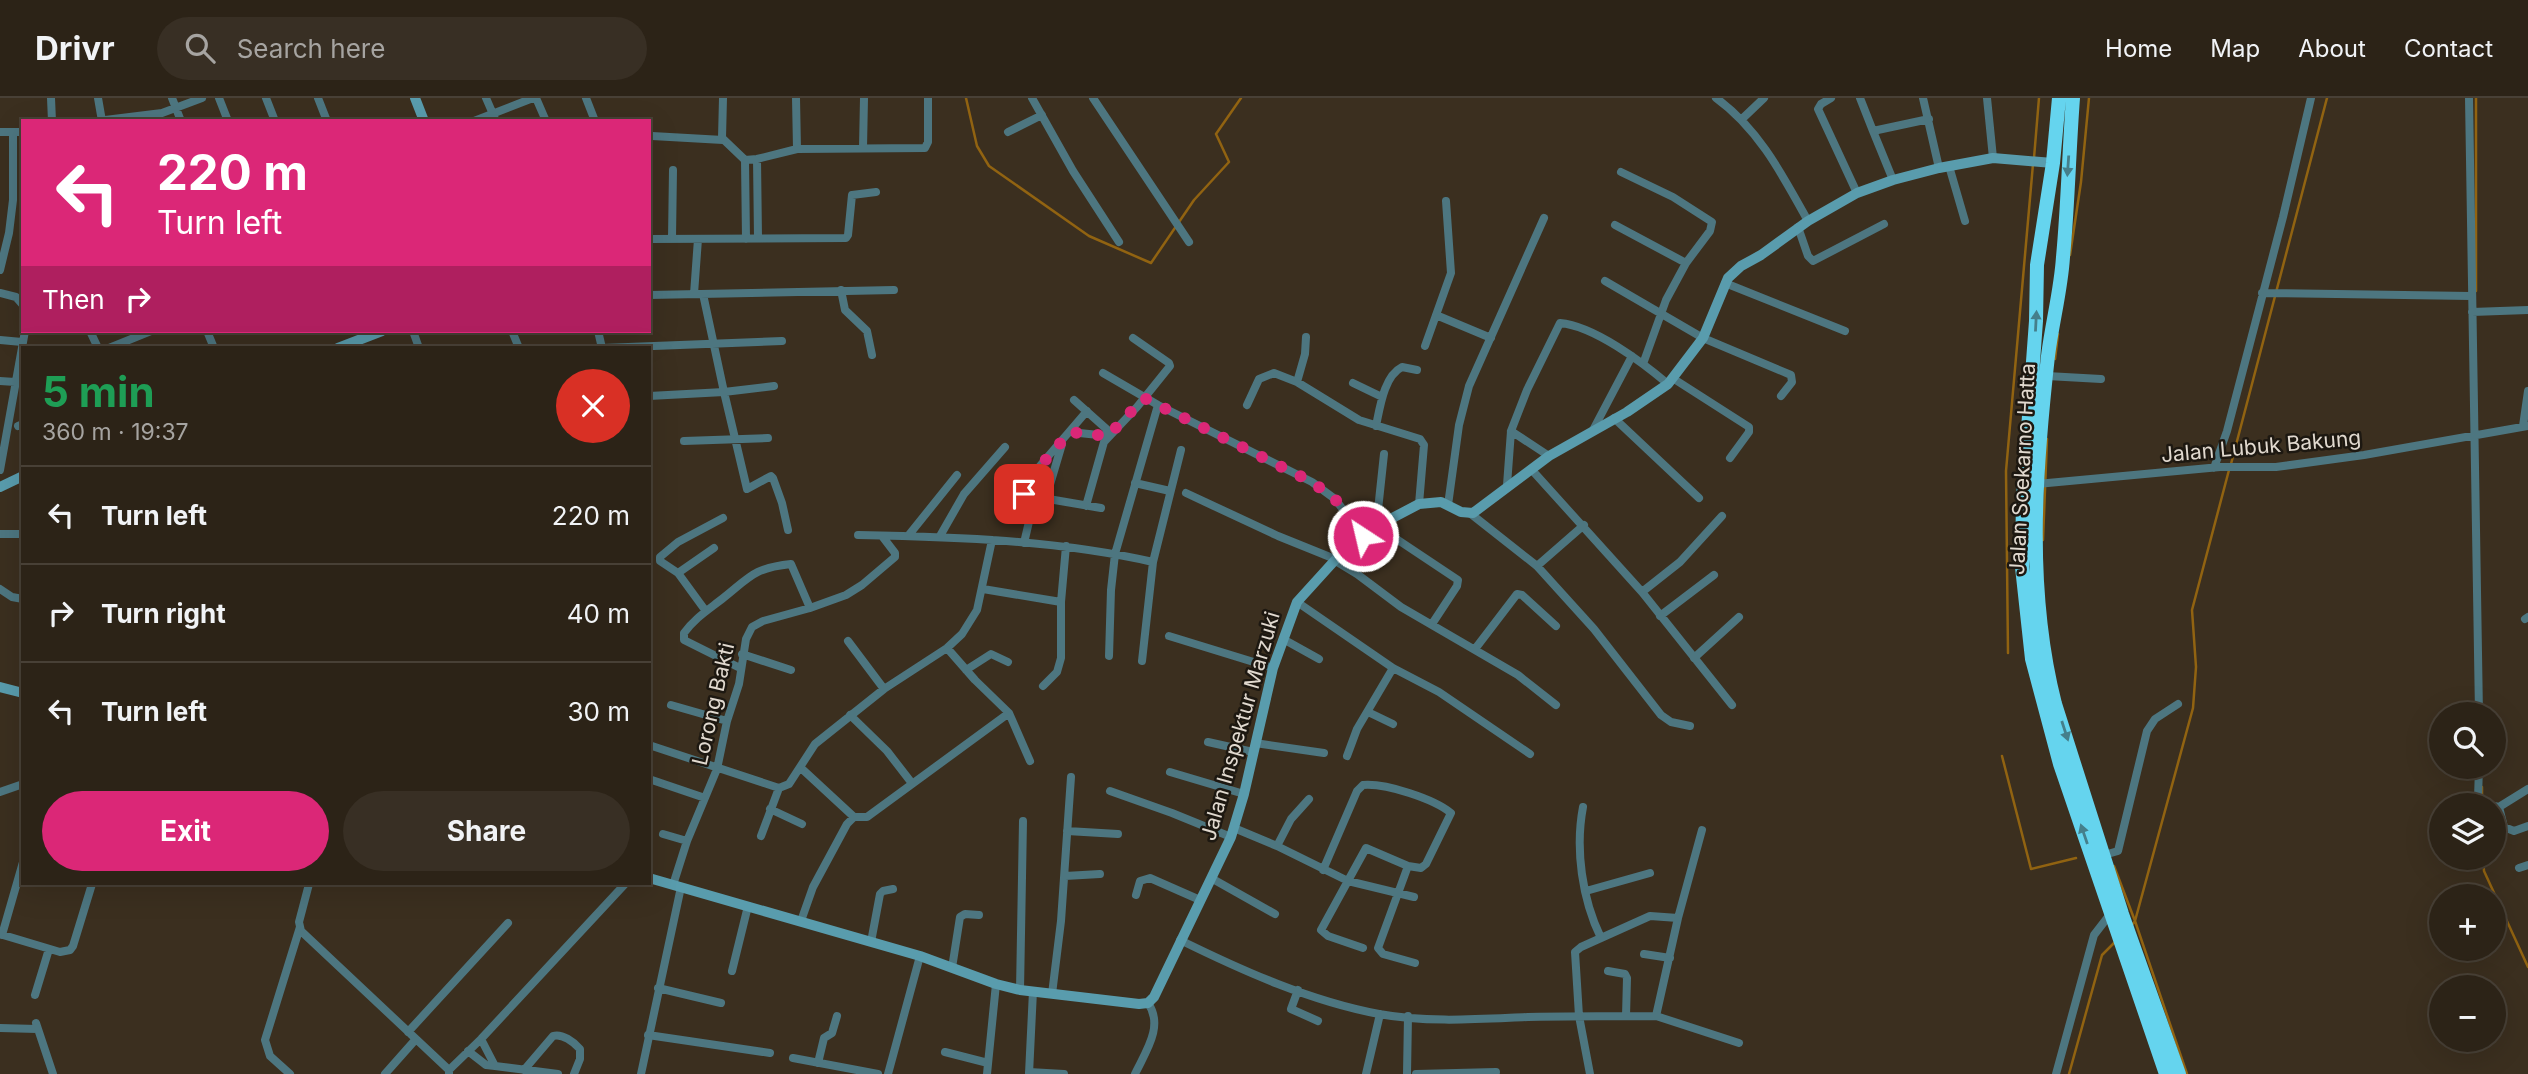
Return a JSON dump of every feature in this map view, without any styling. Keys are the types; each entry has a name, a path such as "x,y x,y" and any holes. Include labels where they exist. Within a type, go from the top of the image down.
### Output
{"highway":[{"name":"Jalan Soekarno Hatta","path":"2059,98 2048,162 2037,265 2036,321 2023,497 2022,567 2034,669 2060,764 2126,939 2171,1069"},
{"name":"Jalan Soekarno Hatta","path":"2073,98 2064,255 2047,376 2043,483 2035,567 2047,673 2108,854 2116,916"}],"street":[{"path":"51,98 52,119"},
{"path":"98,98 101,119"},
{"path":"172,98 180,119"},
{"path":"126,119 152,118 202,98"},
{"path":"219,98 227,119"},
{"path":"266,98 274,119"},
{"path":"318,98 326,119"},
{"path":"415,98 423,119"},
{"path":"486,98 494,117 535,98 545,119"},
{"path":"586,98 594,119"},
{"path":"723,98 723,140"},
{"path":"796,98 797,149"},
{"path":"863,98 863,148"},
{"path":"652,136 723,140 745,160 797,149 925,148 928,142 928,98"},
{"path":"1032,98 1073,171 1119,242"},
{"path":"1093,98 1189,243"},
{"path":"1716,98 1742,119 1775,162 1803,224 1808,257 1813,261 1884,224"},
{"path":"1742,119 1764,98"},
{"path":"1832,98 1818,109 1857,193"},
{"path":"1860,98 1893,180"},
{"path":"1923,98 1944,167 1965,221"},
{"path":"1987,98 1993,158"},
{"path":"2217,468 2264,293 2311,98"},
{"path":"2469,98 2479,702"},
{"path":"1008,132 1042,115"},
{"path":"1873,131 1929,119"},
{"path":"0,132 21,132"},
{"path":"0,270 9,233 15,179 12,132"},
{"path":"1690,726 1671,722 1661,715 1594,629 1537,566 1471,514 1549,456 1654,396 1671,381 1703,338 1725,283 1741,266 1762,256 1803,224 1857,193 1893,180 1944,167 1993,158 2048,162"},
{"path":"757,159 758,238"},
{"path":"745,160 746,239"},
{"path":"672,239 673,170"},
{"path":"1621,172 1673,197 1711,220 1710,231 1686,263 1660,313 1643,363"},
{"path":"745,192 757,192"},
{"path":"651,239 846,238 852,195 876,192"},
{"path":"1425,346 1451,267 1446,201"},
{"path":"1448,505 1464,402 1544,218"},
{"path":"1615,225 1686,263"},
{"path":"0,238 9,233"},
{"path":"694,294 698,239"},
{"path":"1605,281 1703,338 1791,374 1791,382 1781,396"},
{"path":"1725,283 1845,331"},
{"path":"841,290 845,310 867,331 872,355"},
{"path":"651,295 894,290"},
{"path":"0,293 16,297 21,303"},
{"path":"2264,293 2471,296"},
{"path":"703,294 747,489 771,476 782,503 788,530"},
{"path":"2473,312 2528,310"},
{"path":"1436,315 1491,338"},
{"path":"1507,485 1511,431 1527,390 1560,323 1584,331 1632,356 1749,427 1749,432 1730,458"},
{"path":"22,346 24,333"},
{"path":"114,346 145,333"},
{"path":"346,346 378,333"},
{"path":"1297,382 1305,354 1306,337"},
{"path":"1086,506 1104,442 1170,365 1133,338"},
{"path":"0,340 22,341"},
{"path":"651,346 782,341"},
{"path":"1593,430 1632,356"},
{"path":"0,470 20,380 21,360"},
{"path":"1376,426 1382,397 1397,369 1402,367 1417,370"},
{"path":"1102,373 1144,398 1312,482 1335,499 1363,536"},
{"path":"1247,405 1257,382 1262,376 1273,373 1297,382 1346,413 1423,442 1419,504"},
{"path":"2047,376 2101,379"},
{"path":"0,381 20,380"},
{"path":"1353,383 1382,397"},
{"path":"651,396 724,393 774,386"},
{"path":"2525,426 2528,391"},
{"path":"1074,400 1109,434"},
{"path":"1109,656 1115,554 1158,405"},
{"path":"1087,411 1022,487 1024,494 1101,508"},
{"path":"1614,418 1699,498"},
{"name":"Jalan Lubuk Bakung","path":"2043,483 2245,468 2364,455 2525,426"},
{"path":"1511,431 1549,456"},
{"path":"1070,432 1109,434"},
{"path":"684,441 768,438"},
{"path":"1046,498 1063,440"},
{"path":"940,536 964,494 1005,447"},
{"path":"1142,661 1153,562 1181,450"},
{"path":"1384,454 1378,510 1381,524 1458,580 1457,586 1432,624"},
{"path":"1531,469 1642,592 1732,705"},
{"path":"908,536 957,475"},
{"path":"0,488 21,477"},
{"path":"1135,483 1170,491"},
{"path":"1186,493 1334,560 1401,607 1518,675 1556,705"},
{"path":"1024,543 1035,496"},
{"name":"Jalan Inspektur Marzuki","path":"1148,1003 1154,997 1233,833 1273,668 1297,602 1334,560 1363,536 1419,504 1436,502 1471,514"},
{"path":"1642,592 1679,562 1722,516"},
{"path":"705,610 678,573 660,561 662,554 678,542 723,518"},
{"path":"1537,566 1584,526"},
{"path":"0,534 21,534"},
{"path":"858,536 940,536 1066,546 1153,562"},
{"name":"Lorong Bakti","path":"641,1074 687,841 717,768 727,721 739,684 746,639 752,627 763,621 846,595 862,585 892,561 895,553 883,536"},
{"path":"651,747 779,788 789,785 801,768 808,751 884,689 947,648 962,634 977,610 992,540"},
{"path":"1043,686 1057,671 1060,658 1066,546"},
{"path":"678,573 714,548"},
{"path":"740,668 684,639 684,633 705,610 750,574 770,566 791,564 810,608"},
{"path":"1660,616 1714,575"},
{"path":"0,589 12,597 21,599"},
{"path":"983,589 1061,602"},
{"path":"1475,649 1517,594 1522,595 1556,626"},
{"path":"1297,602 1393,668 1439,692 1530,754"},
{"path":"1694,658 1739,617"},
{"path":"1169,636 1273,668"},
{"path":"1283,639 1319,659"},
{"path":"848,641 884,689"},
{"path":"947,648 1009,713 1030,761"},
{"path":"742,654 791,670"},
{"path":"966,670 991,654 1008,662"},
{"path":"1347,756 1357,729 1393,668"},
{"path":"0,687 21,692"},
{"path":"671,705 727,721"},
{"path":"2108,854 2118,851 2147,731 2162,713 2178,705"},
{"path":"1368,712 1393,723"},
{"path":"801,768 854,817 867,817 911,782 1009,713"},
{"path":"850,715 887,751 911,782"},
{"path":"1209,742 1324,753"},
{"path":"1170,772 1244,794"},
{"path":"1052,993 1065,876 1071,777"},
{"path":"651,780 705,798"},
{"path":"1323,870 1357,790 1363,785 1377,784 1393,788 1451,813 1426,864 1420,868 1408,866 1366,848 1321,930 1328,936 1363,948"},
{"path":"0,792 21,785"},
{"path":"761,836 779,788"},
{"path":"2506,801 2528,789"},
{"path":"1110,791 1277,846 1348,881 1414,897"},
{"path":"1277,846 1290,819 1309,799"},
{"path":"1583,807 1579,828 1579,854 1592,921 1601,938"},
{"path":"770,809 802,824"},
{"path":"801,921 825,861 854,817"},
{"path":"1020,990 1023,821"},
{"path":"2506,828 2514,831 2528,827"},
{"path":"1656,1016 1678,918 1702,830"},
{"path":"1067,831 1118,834"},
{"path":"663,834 687,841"},
{"path":"1408,866 1378,948 1383,954 1415,963"},
{"path":"21,869 1,934 49,949 65,952 73,946 92,885"},
{"path":"1586,891 1650,873"},
{"path":"1065,876 1100,874"},
{"path":"1136,895 1140,881 1150,878 1200,900"},
{"path":"1211,878 1275,914"},
{"path":"651,879 920,956 996,985 1020,990 1148,1003 1155,1013 1156,1024 1135,1074"},
{"path":"290,1074 270,1056 265,1040 300,927 309,885"},
{"path":"300,927 304,934 449,1072 624,885"},
{"path":"871,942 880,894 893,889"},
{"path":"732,971 748,906"},
{"path":"952,968 960,916 979,915"},
{"path":"1590,1074 1579,1016 1574,954 1577,949 1650,916 1678,918"},
{"path":"2056,1074 2094,934 2116,916"},
{"path":"408,1032 508,923"},
{"path":"1180,940 1245,971 1380,1014 1465,1019 1656,1016 1739,1043"},
{"path":"35,995 49,949"},
{"path":"1644,954 1670,958"},
{"path":"888,1074 920,956"},
{"path":"1608,971 1625,974 1627,978 1626,1016"},
{"path":"987,1074 996,985"},
{"path":"658,988 721,1003"},
{"path":"1298,990 1292,1009 1318,1021"},
{"path":"1033,991 1029,1073 1064,1074"},
{"path":"1366,1074 1380,1014"},
{"path":"818,1063 824,1038 832,1033 836,1016"},
{"path":"1407,1074 1408,1016"},
{"path":"0,1028 36,1026 52,1074"},
{"path":"524,1070 552,1035 557,1034 580,1049 580,1059 574,1074"},
{"path":"649,1035 770,1053"},
{"path":"385,1074 416,1039"},
{"path":"481,1039 495,1066"},
{"path":"468,1051 486,1065 558,1074"},
{"path":"945,1052 988,1063"},
{"path":"793,1058 878,1074"},
{"path":"1416,1074 1496,1072"}],"waterway":[{"path":"966,98 977,146 989,166 1089,236 1151,263 1194,200 1229,162 1216,134 1241,98"},
{"path":"2034,158 2039,98"},
{"path":"2070,255 2081,182 2089,98"},
{"path":"2231,464 2327,98"},
{"path":"2476,98 2476,291"},
{"path":"2008,653 2006,471 2033,164"},
{"path":"2055,359 2058,334"},
{"path":"2043,540 2047,439"},
{"path":"2132,925 2193,708 2196,667 2192,610 2229,470"},
{"path":"2002,756 2031,869 2076,858"},
{"path":"2482,787 2482,793"},
{"path":"2114,866 2187,1074"},
{"path":"2484,870 2528,967"},
{"path":"2069,1074 2102,955 2115,942"}],"route":[{"path":"1024,494 1022,487 1070,432 1108,436 1144,398 1312,482 1335,499 1363,536"}]}
